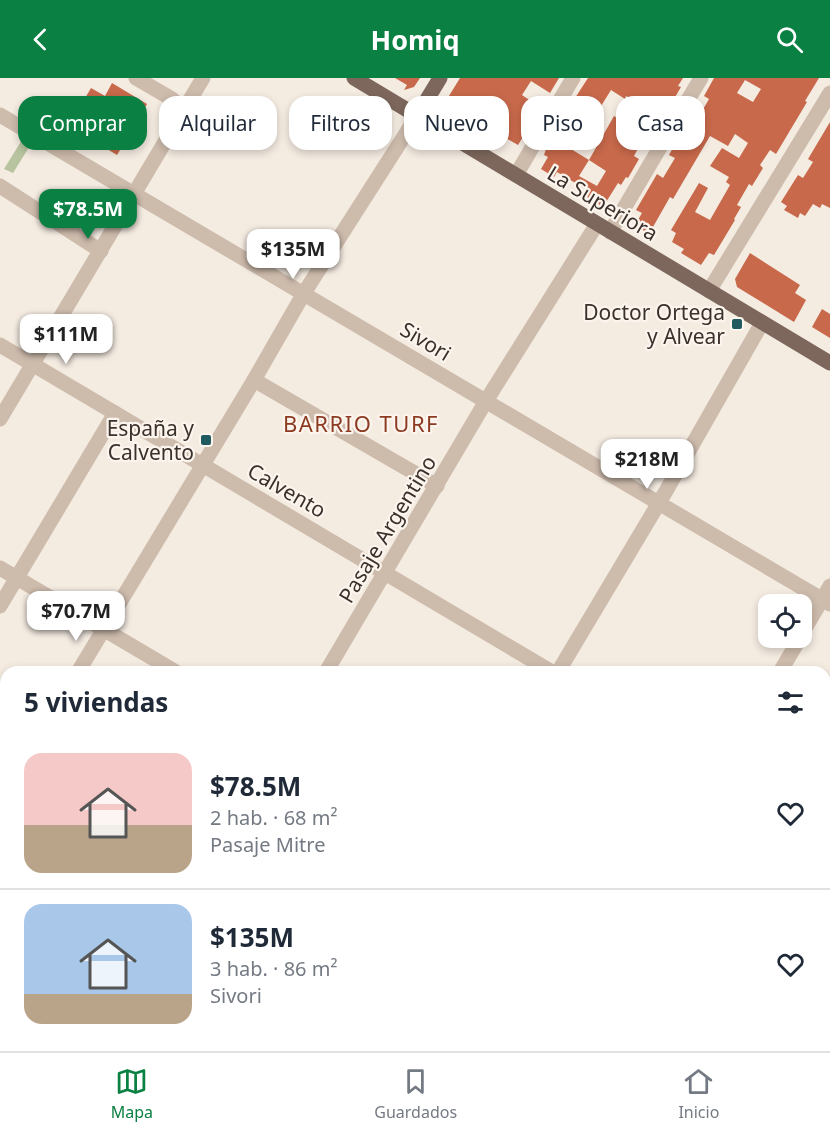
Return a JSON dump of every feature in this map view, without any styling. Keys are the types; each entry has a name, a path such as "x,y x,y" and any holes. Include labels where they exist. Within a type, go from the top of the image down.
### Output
{"main road":[{"name":"La Superiora","path":"354,78 404,108"},
{"path":"429,96 440,78"},
{"name":"La Superiora","path":"474,150 830,363"}],"street":[{"path":"136,78 167,96"},
{"path":"193,96 203,78"},
{"path":"516,175 573,78"},
{"name":"Pasaje Argentino","path":"330,666 486,401 701,78"},
{"path":"709,291 825,111 830,93"},
{"name":"Sivori","path":"0,115 826,602"},
{"path":"81,666 304,293 404,136"},
{"path":"0,419 161,150"},
{"path":"2,183 101,251"},
{"path":"562,666 659,503 762,323"},
{"name":"Calvento","path":"0,345 542,666"},
{"path":"254,380 437,486"},
{"path":"0,606 115,413"},
{"path":"0,568 166,666"},
{"path":"812,620 826,602 830,586"},
{"path":"783,666 793,648"}],"green space":[{"path":"18,146 18,150 27,150 13,173 4,169"}],"building":[{"path":"395,78 420,78 414,87 404,90 407,85"},
{"path":"460,78 559,78 550,93 531,81 523,96 521,96 521,140 518,145 509,140 509,96 449,96"},
{"path":"588,78 683,78 678,86 681,87 676,96 620,96 611,90 604,101 604,96 576,96"},
{"path":"714,78 819,78 776,154 770,150 760,165 763,168 752,186 749,184 737,205 741,207 714,255 709,253 701,265 681,253 684,249 672,242 676,233 671,230 699,183 708,188 695,212 710,220 730,185 726,182 729,177 710,166 722,148 739,158 748,143 735,134 728,146 710,136 705,145 705,106 709,99 704,96","holes":["745,80 761,89 753,102 737,93"]},
{"path":"112,83 134,96 105,96"},
{"path":"91,88 105,96 86,96"},
{"path":"614,116 616,117 616,150 637,150 634,156 639,159 628,178 626,177 621,185 618,183 603,207 584,195 587,190 557,172 554,177 541,169 548,157 544,155 546,150 573,150 589,160 595,150 604,150 604,134","holes":["589,160 606,171 597,186 579,176"]},
{"path":"830,122 830,208 822,204 820,208 813,204 805,216 800,213 798,218 784,210 787,206 781,202 798,175 803,178 813,162 808,159"},
{"path":"109,150 120,150 117,155"},
{"path":"672,150 702,150 673,199 670,197 649,234 635,225 642,213 636,210 657,174 663,178 675,158 669,155"},
{"path":"750,253 800,285 795,293 806,300 794,322 737,287 735,279"},
{"path":"822,309 830,314 830,338 812,327"}],"place":[{"name":"Doctor Ortega y Alvear","path":"737,324"},
{"name":"España y Calvento","path":"206,440"}],"district":[{"name":"BARRIO TURF","path":"361,423"}]}
